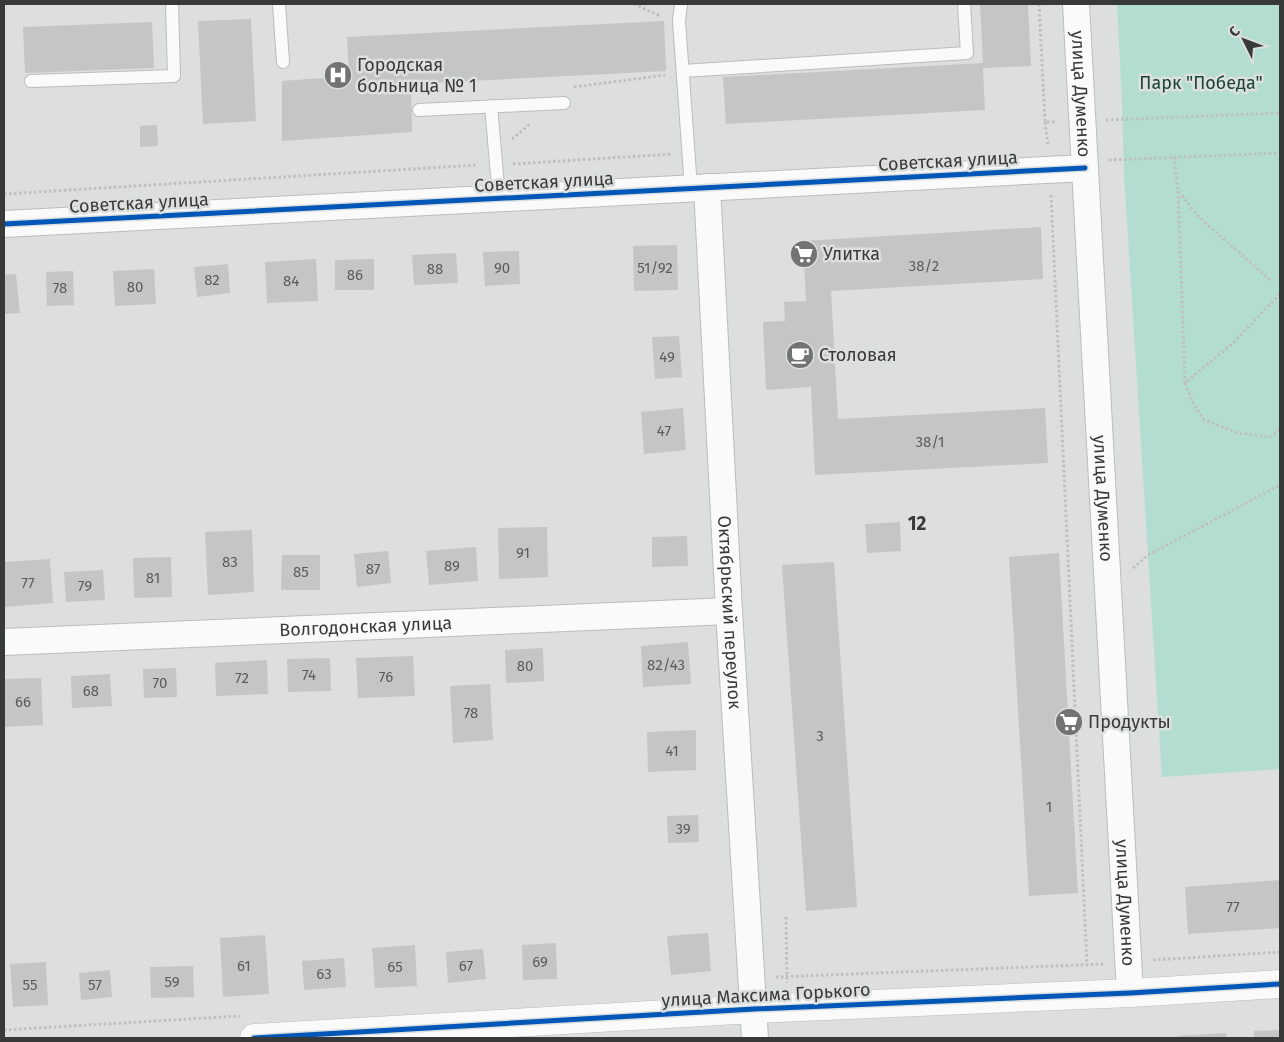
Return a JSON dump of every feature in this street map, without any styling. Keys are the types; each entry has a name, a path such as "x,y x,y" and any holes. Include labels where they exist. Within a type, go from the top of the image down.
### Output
{"street":[{"name":"улица Думенко","path":"1076,4 1082,121 1095,164 1130,993"},
{"name":"Советская улица","path":"4,224 1050,170 1095,164"},
{"name":"Октябрьский переулок","path":"699,188 729,611 755,1038"},
{"name":"Волгодонская улица","path":"4,642 729,611"},
{"name":"улица Максима Горького","path":"254,1038 789,1007 1130,993 1280,984"}],"lane":[{"path":"31,81 174,76 172,4"},
{"path":"279,4 283,62"},
{"path":"681,4 679,21 689,153 699,188"},
{"path":"683,71 967,53 964,4"},
{"path":"419,110 558,103"},
{"path":"491,106 500,164 498,198"}],"path":[{"path":"634,4 666,18"},
{"path":"1039,4 1045,122 1050,170 1087,965"},
{"path":"500,164 504,146 558,103 570,87 669,74"},
{"path":"1045,122 1280,113"},
{"path":"4,194 689,153"},
{"path":"1095,164 1174,157 1280,153"},
{"path":"1174,157 1178,191 1185,383 1192,401 1204,420 1238,433 1270,437 1280,430"},
{"path":"1178,191 1198,216 1271,281"},
{"path":"1185,383 1232,344 1280,294"},
{"path":"1130,570 1148,555 1280,485"},
{"path":"786,917 789,1007"}],"green space":[{"name":"Парк \"Победа\"","path":"1117,4 1280,4 1280,769 1162,777 1124,175"}],"building":[{"path":"980,4 1028,4 1031,66 983,68 985,110 726,124 723,77 983,63"},
{"path":"251,19 256,121 203,124 198,21"},
{"path":"664,21 666,71 411,84 412,132 282,141 282,81 349,76 347,37"},
{"path":"152,22 154,68 25,73 23,27"},
{"path":"157,125 158,146 140,147 140,126"},
{"path":"1041,227 1043,279 831,291 838,419 1045,408 1048,463 815,475 811,387 766,390 763,322 785,321 784,302 806,301 803,241"},
{"path":"677,245 678,290 634,291 633,246"},
{"path":"519,251 520,284 485,286 483,252"},
{"path":"456,253 458,283 414,285 412,255"},
{"path":"316,259 318,301 267,303 265,262"},
{"path":"374,259 374,290 335,290 335,260"},
{"path":"228,264 230,293 197,297 194,267"},
{"path":"154,269 156,304 115,306 113,271"},
{"path":"73,271 74,305 47,306 46,272"},
{"path":"16,274 20,313 4,314 4,275"},
{"path":"679,336 682,377 655,379 652,337"},
{"path":"683,408 686,450 644,454 641,412"},
{"path":"900,522 901,551 867,553 865,524"},
{"path":"547,527 548,577 499,579 498,528"},
{"path":"252,530 254,592 208,595 205,532"},
{"path":"687,536 688,566 652,567 652,537"},
{"path":"476,547 478,581 429,585 426,551"},
{"path":"388,551 391,583 357,587 354,554"},
{"path":"1059,553 1078,893 1029,896 1009,557"},
{"path":"282,555 320,555 320,590 281,590"},
{"path":"171,557 172,597 134,598 133,558"},
{"path":"50,559 53,603 4,607 4,562"},
{"path":"834,562 857,907 806,911 782,565"},
{"path":"103,570 105,600 66,602 64,572"},
{"path":"688,642 691,684 643,687 641,646"},
{"path":"543,648 544,681 506,683 505,650"},
{"path":"413,656 415,696 358,698 356,658"},
{"path":"330,658 331,691 288,692 287,659"},
{"path":"267,660 268,694 216,696 215,663"},
{"path":"176,668 177,697 144,698 143,669"},
{"path":"110,674 112,706 72,708 71,676"},
{"path":"41,678 43,725 4,727 4,679"},
{"path":"490,684 493,740 453,743 450,686"},
{"path":"696,730 696,770 648,772 647,732"},
{"path":"698,815 699,842 668,843 667,816"},
{"path":"1280,880 1280,928 1188,934 1185,887"},
{"path":"708,933 711,971 671,975 667,936"},
{"path":"265,935 269,994 223,997 220,938"},
{"path":"556,943 557,979 523,980 522,945"},
{"path":"415,945 417,986 375,988 372,948"},
{"path":"483,949 486,979 448,983 446,952"},
{"path":"344,958 346,987 304,990 302,961"},
{"path":"46,962 48,1005 13,1007 10,964"},
{"path":"193,966 194,997 151,998 150,967"},
{"path":"110,970 112,997 81,1000 79,973"},
{"path":"1280,1030 1280,1038 1254,1038 1254,1031"},
{"path":"1226,1033 1227,1038 1177,1038 1177,1036"}],"cycle path":[{"path":"4,224 1085,168"},
{"path":"254,1038 754,1009 1130,993 1280,984"}],"place":[{"name":"Городская больница № 1","path":"338,75"},
{"name":"Улитка","path":"804,254"},
{"name":"Столовая","path":"800,355"},
{"name":"Продукты","path":"1069,722"}],"district":[{"name":"12","path":"917,523"}]}
